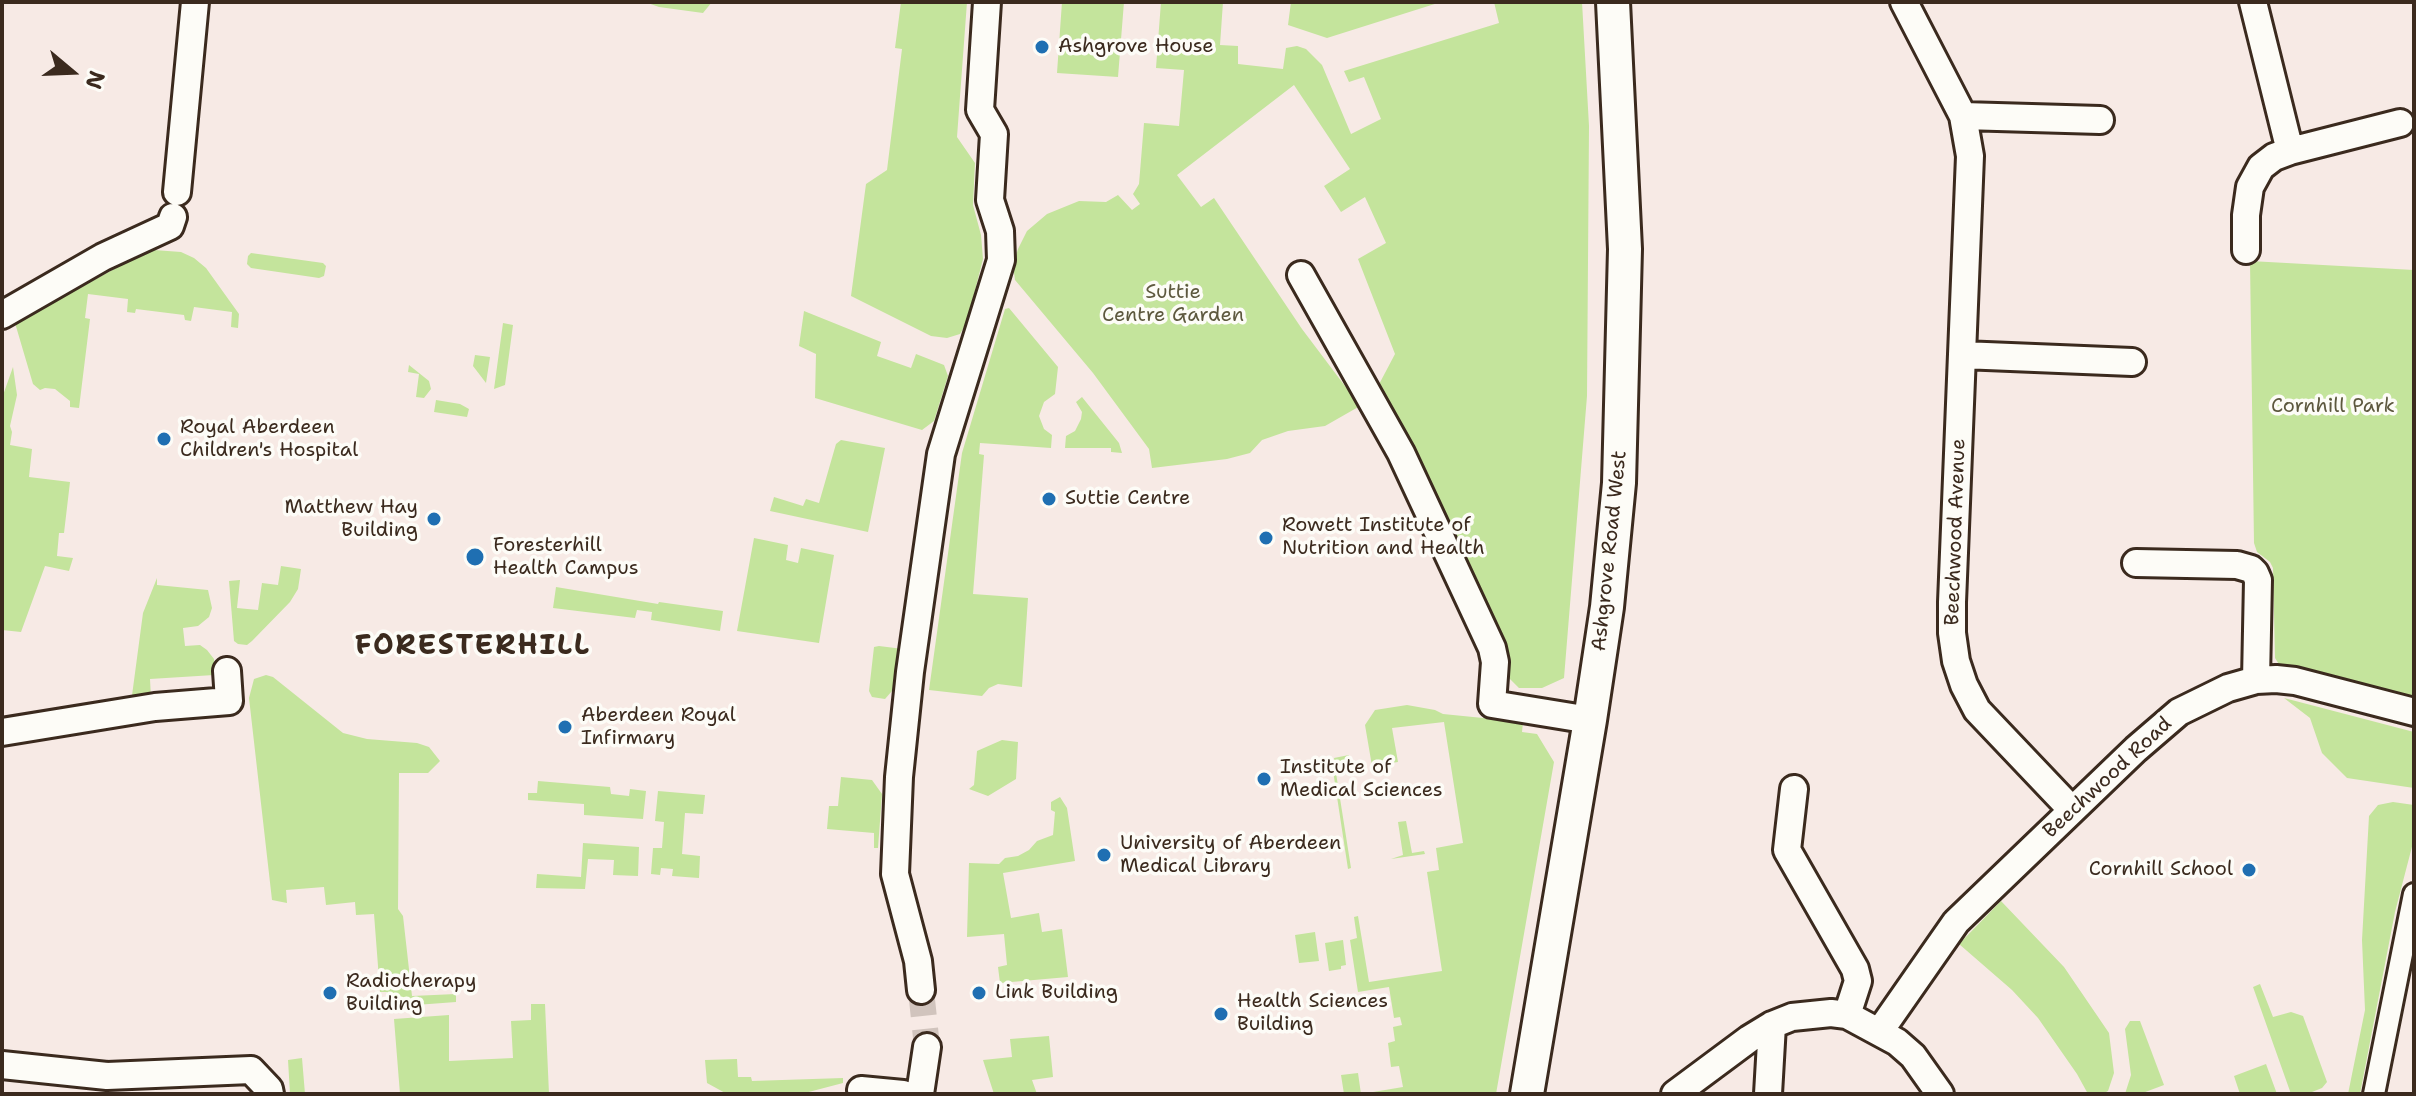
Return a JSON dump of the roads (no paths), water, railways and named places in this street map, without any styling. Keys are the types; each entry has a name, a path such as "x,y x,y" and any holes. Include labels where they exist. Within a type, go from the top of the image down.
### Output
{"street":[{"path":"2,315 103,257 170,226 175,205 195,2"},
{"path":"921,990 918,961 895,874 899,777 910,672 941,454 1001,260 1000,231 990,200 994,134 980,110 987,2"},
{"name":"Ashgrove Road West","path":"1527,1094 1590,720 1615,529 1624,386 1624,219 1613,2"},
{"name":"Beechwood Avenue","path":"1904,2 1963,116 1970,156 1952,602 1956,661 1977,710 2072,810"},
{"path":"2253,2 2290,151"},
{"path":"1963,116 2100,120"},
{"path":"2246,250 2250,187 2261,167 2274,157 2290,151 2400,123"},
{"path":"1301,275 1401,453 1492,648 1495,662 1492,704 1590,720"},
{"path":"1962,355 2132,362"},
{"path":"2136,563 2237,565 2255,573 2258,580 2256,680"},
{"path":"2,732 155,707 229,701 227,671"},
{"name":"Beechwood Road","path":"1880,1031 1956,922 2179,712 2201,699 2256,680 2295,681 2414,712"},
{"path":"1794,789 1787,850 1855,969 1858,981 1847,1015"},
{"path":"2374,1094 2414,894"},
{"path":"1675,1094 1772,1025 1804,1015 1831,1013 1847,1015 1880,1031 1913,1056 1940,1094"},
{"path":"1768,1094 1772,1025"},
{"path":"920,1094 927,1047"},
{"path":"2,1065 107,1076 251,1070 270,1094"},
{"path":"857,1093 895,1091 903,1094"}],"tunnel":[{"path":"921,990 927,1047"}],"place":[{"name":"Ashgrove House","path":"1042,47"},
{"name":"Royal Aberdeen Children's Hospital","path":"164,439"},
{"name":"Suttie Centre","path":"1049,499"},
{"name":"Matthew Hay Building","path":"434,519"},
{"name":"Rowett Institute of Nutrition and Health","path":"1266,538"},
{"name":"Foresterhill Health Campus","path":"475,557"},
{"name":"Aberdeen Royal Infirmary","path":"565,727"},
{"name":"Institute of Medical Sciences","path":"1264,779"},
{"name":"University of Aberdeen Medical Library","path":"1104,855"},
{"name":"Cornhill School","path":"2249,870"},
{"name":"Radiotherapy Building","path":"330,993"},
{"name":"Link Building","path":"979,993"},
{"name":"Health Sciences Building","path":"1221,1014"}],"district":[{"name":"FORESTERHILL","path":"473,647"}],"park label":[{"name":"Suttie Centre Garden","path":"1173,304"},
{"name":"Cornhill Park","path":"2333,407"}]}
